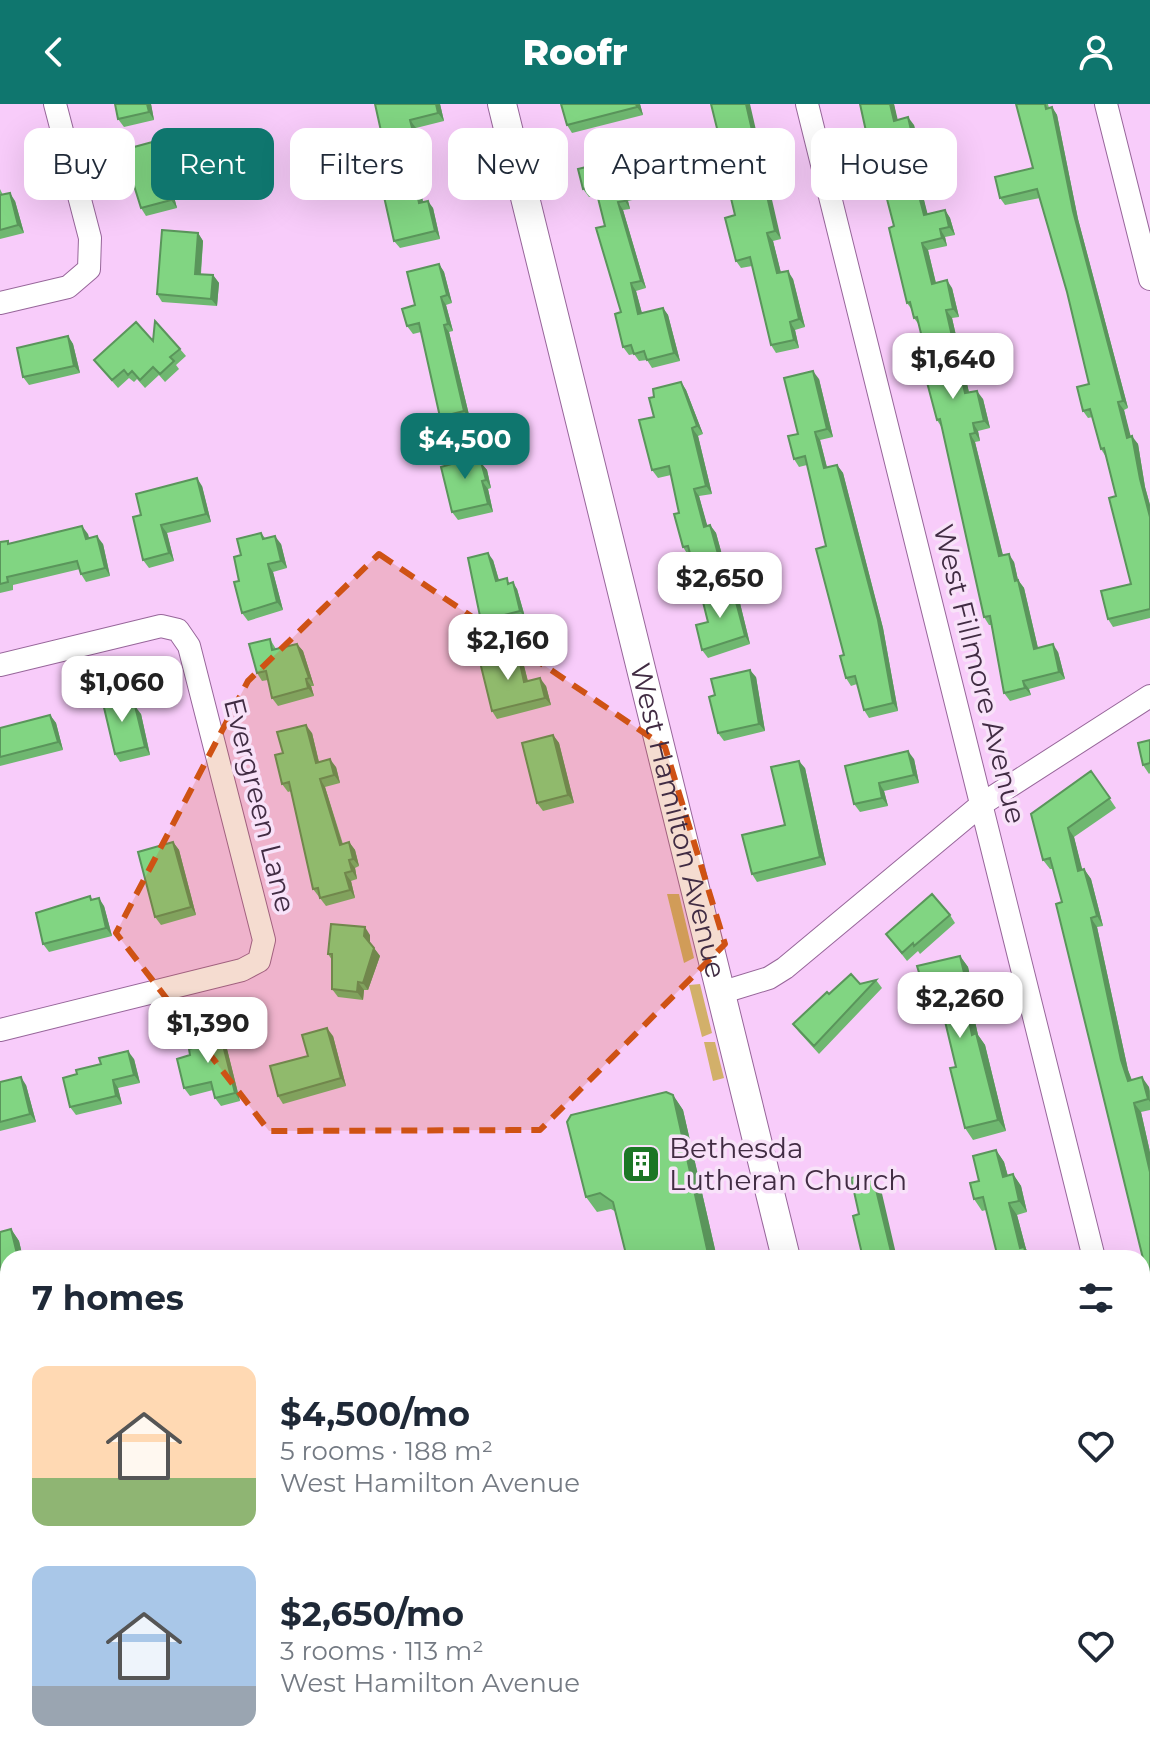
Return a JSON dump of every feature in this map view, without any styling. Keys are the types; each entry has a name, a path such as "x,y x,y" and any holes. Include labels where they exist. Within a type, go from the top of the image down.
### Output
{"street":[{"path":"0,303 68,287 89,269 90,238 55,104"},
{"name":"West Hamilton Avenue","path":"502,104 784,1250"},
{"name":"West Fillmore Avenue","path":"807,104 1092,1250"},
{"path":"1106,104 1150,279"},
{"name":"Evergreen Lane","path":"0,665 161,626 178,630 189,646 264,940 259,961 242,970 0,1030"},
{"path":"720,993 769,978 785,968 982,804 1150,696"}],"highlighted area":[{"path":"379,554 665,747 725,944 540,1130 269,1131 116,933 248,681"}],"shaded area":[{"path":"667,894 679,894 694,958 684,963"},
{"path":"700,984 712,1033 702,1037 689,985"},
{"path":"704,1042 715,1042 724,1078 713,1081"}],"building":[{"path":"115,104 147,104 149,112 118,119"},
{"path":"375,104 436,104 438,113 410,120 412,128 380,128"},
{"path":"561,104 636,104 637,107 567,125"},
{"path":"711,104 746,104 751,128 717,128"},
{"path":"860,104 890,104 894,121 908,117 911,128 865,128"},
{"path":"1016,104 1045,104 1046,109 1052,107 1073,211 1123,401 1118,402 1127,438 1132,436 1150,517 1150,609 1108,619 1101,591 1131,584 1109,498 1116,496 1104,448 1101,449 1090,409 1083,411 1077,387 1089,384 1067,292 1037,189 1000,198 995,177 1033,168"},
{"path":"151,142 151,200 171,200 141,208 135,189 135,147"},
{"path":"584,168 584,189 583,189 578,169"},
{"path":"10,193 18,225 0,230 0,195"},
{"path":"385,200 428,201 435,231 394,241"},
{"path":"598,200 625,200 618,202 641,281 631,283 638,314 663,308 674,353 647,360 644,351 634,354 631,345 623,347 615,314 621,312 596,228 605,226"},
{"path":"731,200 768,200 775,231 767,233 777,273 788,271 799,319 790,322 794,340 771,345 750,257 736,261 725,218 735,215"},
{"path":"887,200 920,200 924,215 945,210 949,227 940,229 942,238 922,243 932,284 947,280 953,309 946,310 965,393 977,391 984,421 973,423 975,433 970,434 999,556 1009,554 1034,649 1053,644 1059,672 1023,681 1025,688 1004,693 990,616 984,617 940,419 937,420 920,356 926,354 917,317 914,318 910,302 907,303 889,228 894,226"},
{"path":"162,230 198,233 195,274 213,275 211,299 157,294"},
{"path":"439,264 447,295 441,297 448,324 444,325 464,411 440,417 419,323 407,326 402,309 415,305 407,272"},
{"path":"155,321 180,349 170,357 174,361 160,374 153,367 140,380 132,371 128,375 124,370 112,380 94,360 136,322 153,341"},
{"path":"68,336 74,366 23,377 17,348"},
{"path":"813,371 827,429 815,432 824,468 837,465 878,620 893,703 864,710 855,676 846,678 840,656 844,655 816,549 826,546 805,456 794,459 788,436 798,434 784,378"},
{"path":"681,382 697,426 692,428 706,486 694,489 704,527 710,525 718,554 692,561 688,546 683,547 674,514 679,513 669,466 652,470 639,420 654,417 649,398 654,397 653,389"},
{"path":"474,447 486,480 482,481 488,504 452,512 441,467 455,463 453,453"},
{"path":"197,478 206,514 161,525 169,553 143,560 133,517 141,515 136,494"},
{"path":"82,526 86,539 97,536 105,568 81,574 77,561 7,577 8,582 0,584 0,542 8,541 8,544"},
{"path":"261,533 263,539 275,536 281,561 268,564 277,602 242,613 234,582 239,581 234,557 241,555 237,539"},
{"path":"488,553 496,581 507,578 508,584 513,582 520,611 481,621 468,558"},
{"path":"732,587 745,636 702,650 696,625 708,622 703,602 707,601 706,594"},
{"path":"270,639 272,650 297,644 309,678 306,679 308,688 272,698 266,671 257,673 249,644"},
{"path":"494,650 496,659 518,654 524,682 540,678 545,698 492,711 478,654"},
{"path":"750,670 759,724 718,733 709,697 715,695 711,679"},
{"path":"122,691 126,708 135,706 145,747 115,754 101,695"},
{"path":"50,715 58,742 0,757 0,728"},
{"path":"306,725 316,763 330,759 334,775 320,779 340,845 349,842 353,859 349,860 352,871 345,873 350,890 320,898 318,888 313,889 289,782 282,784 275,755 283,753 277,732"},
{"path":"553,735 568,795 537,803 522,743"},
{"path":"1150,740 1150,763 1143,765 1138,743"},
{"path":"908,751 914,775 879,783 882,798 854,804 845,766"},
{"path":"799,761 820,857 752,874 742,835 785,825 771,767"},
{"path":"1091,771 1110,798 1068,828 1078,871 1084,869 1097,916 1091,918 1121,1060 1128,1081 1142,1077 1148,1099 1134,1103 1150,1172 1150,1250 1141,1250 1056,904 1062,902 1050,858 1043,860 1031,814"},
{"path":"173,842 191,907 155,917 138,852"},
{"path":"932,894 950,915 902,953 886,934"},
{"path":"90,896 91,900 99,898 106,928 43,944 36,913"},
{"path":"331,924 365,927 364,936 374,948 363,983 358,982 357,992 332,989 332,954 328,954"},
{"path":"960,956 966,981 961,983 972,1035 976,1033 998,1120 965,1128 950,1068 956,1067 943,1013 939,1014 937,1003 929,1005 917,966"},
{"path":"851,974 860,984 876,980 814,1046 793,1024"},
{"path":"327,1028 341,1078 278,1096 270,1066 308,1056 302,1035"},
{"path":"219,1029 235,1093 215,1098 211,1082 184,1088 177,1059 190,1055 189,1049 200,1046 197,1034"},
{"path":"128,1051 134,1075 113,1080 116,1096 70,1107 63,1078 77,1074 76,1070 101,1064 99,1058"},
{"path":"21,1077 30,1114 0,1122 0,1082"},
{"name":"Bethesda Lutheran Church","path":"666,1092 673,1095 707,1250 625,1250 613,1202 600,1193 586,1197 567,1122 571,1115"},
{"path":"996,1150 1003,1177 1013,1174 1019,1201 1009,1203 1020,1248 1024,1247 1025,1250 996,1250 983,1197 974,1199 970,1183 979,1181 973,1156"},
{"path":"872,1173 891,1250 861,1250 853,1216 859,1214 851,1178"},
{"path":"11,1229 16,1250 0,1250 0,1232"}],"place":[{"name":"Bethesda Lutheran Church","path":"641,1164"}]}
